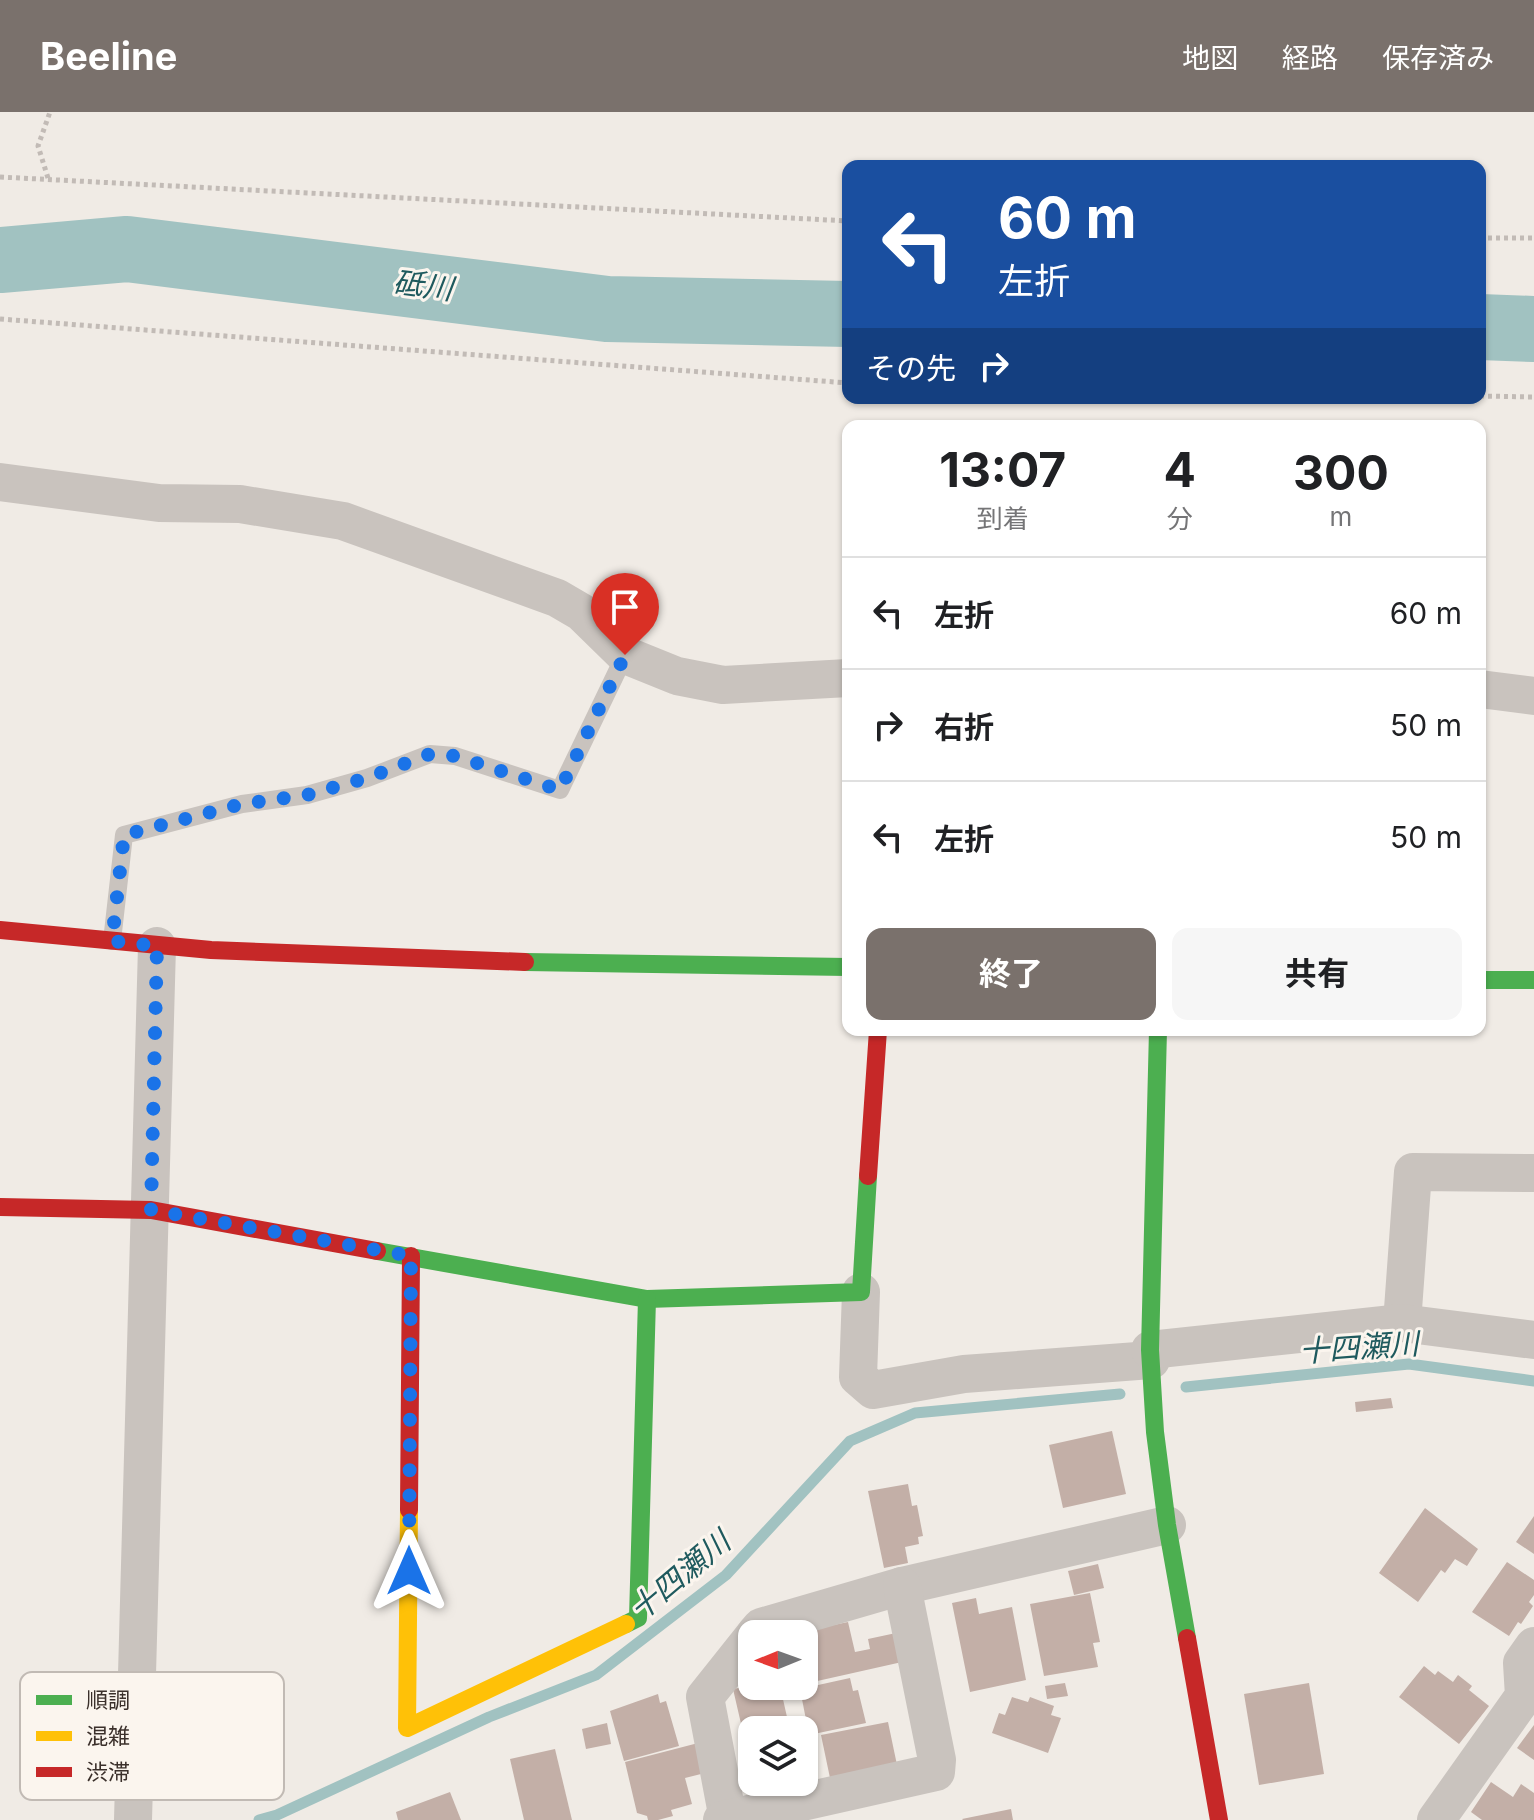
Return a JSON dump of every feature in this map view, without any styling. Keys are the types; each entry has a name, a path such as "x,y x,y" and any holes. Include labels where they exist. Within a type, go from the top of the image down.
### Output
{"street":[{"path":"0,482 159,503 240,504 343,521 557,598 581,612 625,655 677,676 723,685 842,678"},
{"path":"1486,690 1534,696"},
{"path":"0,930 157,946 363,959 842,967"},
{"path":"137,1672 157,946"},
{"path":"1486,980 1534,980"},
{"path":"878,1036 858,1377 873,1390 964,1374 1150,1355 1402,1323 1534,1340"},
{"path":"1158,1036 1150,1355 1155,1432 1167,1525 1219,1820"},
{"path":"1402,1323 1413,1172 1534,1173"},
{"path":"0,1207 151,1210 647,1299 861,1292"},
{"path":"411,1256 407,1728 638,1618 647,1299"},
{"path":"785,1620 902,1586 1167,1525"},
{"path":"738,1656 705,1697 725,1819 936,1772 937,1760 902,1586"},
{"path":"1436,1820 1524,1696 1522,1663 1534,1646"},
{"path":"133,1820 134,1800"}],"lane":[{"path":"112,941 124,835 242,804 307,795 367,778 430,754 455,756 560,790 625,655"}],"path":[{"path":"48,178 38,146 50,112"},
{"path":"0,177 842,221"},
{"path":"1486,238 1534,238"},
{"path":"0,319 842,383"},
{"path":"1486,396 1534,397"}],"building":[{"path":"1391,1398 1393,1408 1356,1412 1355,1402"},
{"path":"1112,1431 1126,1494 1063,1508 1049,1445"},
{"path":"908,1484 912,1506 917,1505 923,1536 918,1537 919,1544 905,1547 908,1563 884,1568 868,1491"},
{"path":"1425,1508 1478,1549 1467,1566 1455,1559 1445,1573 1441,1570 1418,1602 1379,1573"},
{"path":"1534,1516 1534,1554 1516,1542"},
{"path":"1507,1562 1534,1580 1534,1595 1529,1602 1533,1606 1509,1636 1472,1612"},
{"path":"1098,1564 1104,1588 1074,1595 1068,1571"},
{"path":"1090,1593 1100,1642 1093,1643 1098,1667 1044,1676 1030,1604"},
{"path":"976,1598 979,1614 1012,1607 1026,1680 970,1692 952,1603"},
{"path":"848,1622 855,1652 870,1649 868,1639 896,1633 902,1662 818,1681 818,1628"},
{"path":"1424,1666 1435,1675 1438,1671 1453,1682 1458,1675 1472,1686 1469,1690 1489,1706 1459,1744 1399,1697"},
{"path":"850,1678 853,1691 858,1690 866,1723 818,1733 818,1716 805,1716 802,1700 818,1700 818,1685"},
{"path":"1065,1683 1068,1696 1047,1699 1045,1686"},
{"path":"1309,1683 1324,1774 1259,1785 1244,1694"},
{"path":"738,1688 738,1700 783,1700 787,1716 739,1716 733,1689"},
{"path":"658,1694 660,1703 666,1701 679,1746 624,1761 610,1711"},
{"path":"1012,1697 1028,1702 1030,1697 1054,1706 1051,1715 1061,1718 1048,1753 992,1733 999,1713 1005,1715"},
{"path":"888,1722 897,1765 830,1778 821,1735"},
{"path":"607,1723 611,1744 586,1749 582,1729"},
{"path":"1534,1725 1534,1760 1517,1748"},
{"path":"702,1742 709,1772 685,1778 692,1804 671,1810 673,1816 658,1820 648,1820 647,1816 637,1813 625,1762"},
{"path":"555,1749 572,1820 524,1820 510,1759"},
{"path":"1491,1782 1513,1797 1521,1784 1534,1793 1534,1820 1482,1820 1471,1812"},
{"path":"450,1792 461,1820 398,1820 396,1812"},
{"path":"1011,1809 1013,1820 962,1819"}],"waterway":[{"name":"砥川","path":"0,260 127,249 607,309 842,314"},
{"name":"砥川","path":"1486,327 1534,329"},
{"name":"十四瀬川","path":"1186,1387 1409,1364 1534,1381"},
{"name":"十四瀬川","path":"259,1820 277,1815 489,1717 596,1675 726,1575 850,1441 915,1413 1120,1394"}],"traffic: fast":[{"path":"525,962 842,967"},
{"path":"1486,980 1534,980"},
{"path":"1158,1036 1150,1350 1155,1432 1167,1525 1187,1638"},
{"path":"377,1251 647,1299 861,1292 868,1176"},
{"path":"626,1624 638,1618 647,1299"}],"traffic: slow":[{"path":"409,1510 407,1728 626,1624"}],"traffic: jam":[{"path":"0,930 211,950 525,962"},
{"path":"868,1176 878,1036"},
{"path":"0,1207 151,1210 377,1251"},
{"path":"409,1510 411,1256"},
{"path":"1187,1638 1219,1820"}],"route":[{"path":"409,1571 411,1256 151,1210 157,946 112,941 124,835 242,804 307,795 367,778 430,754 455,756 560,790 625,655"}]}
